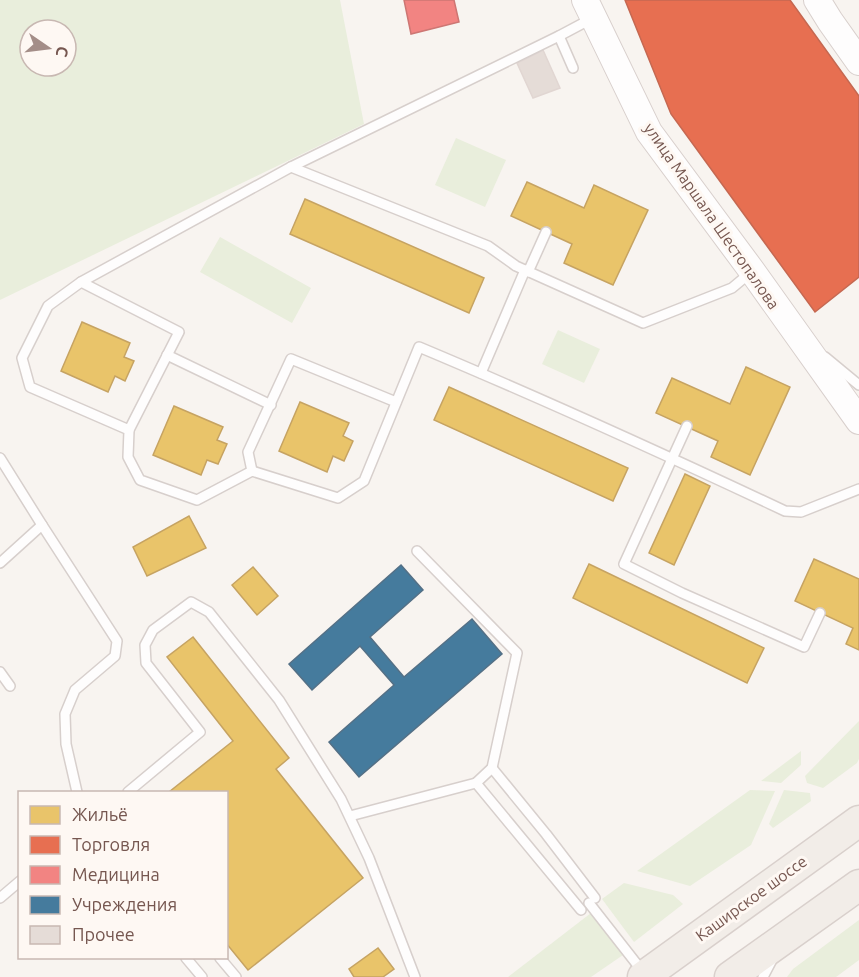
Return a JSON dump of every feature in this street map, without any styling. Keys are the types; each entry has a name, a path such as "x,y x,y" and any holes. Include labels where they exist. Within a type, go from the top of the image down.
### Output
{"main road":[{"name":"Каширское шоссе","path":"644,976 859,820"},
{"path":"730,977 859,885"}],"street":[{"path":"817,0 859,62"},
{"name":"улица Маршала Шестопалова","path":"589,9 649,132 859,421"}],"lane":[{"path":"129,430 30,387 22,358 48,306 81,282 291,167 559,36 589,9"},
{"path":"559,36 573,68"},
{"path":"291,167 488,246 516,266 642,323 732,288 752,271"},
{"path":"481,373 526,271 546,232"},
{"path":"81,282 179,332 129,430 128,458 140,480 197,500 252,471 338,498 364,481 419,347 673,458 785,511 801,512 859,489"},
{"path":"793,330 859,385"},
{"path":"167,355 271,405"},
{"path":"252,471 248,452 291,359 396,402"},
{"path":"687,426 624,564 804,647 820,613"},
{"path":"0,458 117,641 115,656 75,690 65,714 66,744 77,791"},
{"path":"0,563 42,525"},
{"path":"350,816 476,783 492,768 517,653 417,551"},
{"path":"129,791 200,732 146,663 145,645 153,630 190,602 209,612 279,700 341,799 369,858 415,977"},
{"path":"0,672 10,686"},
{"path":"492,768 546,834 644,976"},
{"path":"476,783 580,910"},
{"path":"0,898 18,884"},
{"path":"763,977 781,941"},
{"path":"188,959 202,977"},
{"path":"222,959 236,977"}],"green space":[{"path":"0,0 340,0 364,124 0,300"},
{"path":"456,138 506,160 485,207 435,185"},
{"path":"220,237 311,288 292,323 200,272"},
{"path":"558,330 600,349 584,383 542,364"},
{"path":"859,721 859,759 857,763 823,788 807,783 805,776"},
{"path":"801,751 801,765 781,783 761,781"},
{"path":"750,790 775,791 751,845 690,886 637,871"},
{"path":"784,790 810,793 811,801 773,828 769,824"},
{"path":"624,883 673,895 683,904 634,942 602,899"},
{"path":"591,913 623,955 591,977 508,977"},
{"path":"859,920 859,960 836,977 787,977 793,969"}],"building: Жильё":[{"path":"527,182 584,208 594,185 648,210 613,285 564,263 572,244 511,216"},
{"path":"305,199 484,278 469,313 290,234"},
{"path":"82,322 130,343 124,357 134,361 125,381 115,376 108,392 61,371"},
{"path":"746,367 790,387 750,475 711,457 718,441 656,413 672,378 730,404"},
{"path":"449,387 628,468 613,501 434,420"},
{"path":"300,402 349,423 343,436 353,441 344,461 333,456 327,472 279,451"},
{"path":"174,406 223,427 217,440 227,444 218,464 207,460 201,475 153,455"},
{"path":"685,474 710,486 674,565 649,553"},
{"path":"189,516 206,548 147,576 133,547"},
{"path":"814,559 859,579 859,650 846,644 853,628 795,601"},
{"path":"589,564 764,648 747,683 573,598"},
{"path":"253,567 278,596 257,615 232,585"},
{"path":"193,637 289,758 276,769 363,878 248,970 228,945 228,791 170,791 233,741 167,657"},
{"path":"378,948 394,969 383,977 354,977 349,969"}],"building: Торговля":[{"path":"625,0 790,0 859,96 859,277 815,312 671,114"}],"building: Медицина":[{"path":"404,0 454,0 459,22 411,34"}],"building: Учреждения":[{"path":"401,565 423,590 370,637 404,677 472,619 502,654 359,777 329,742 394,685 360,646 312,690 289,664"}],"building: Прочее":[{"path":"543,50 560,88 533,98 517,63"}]}
